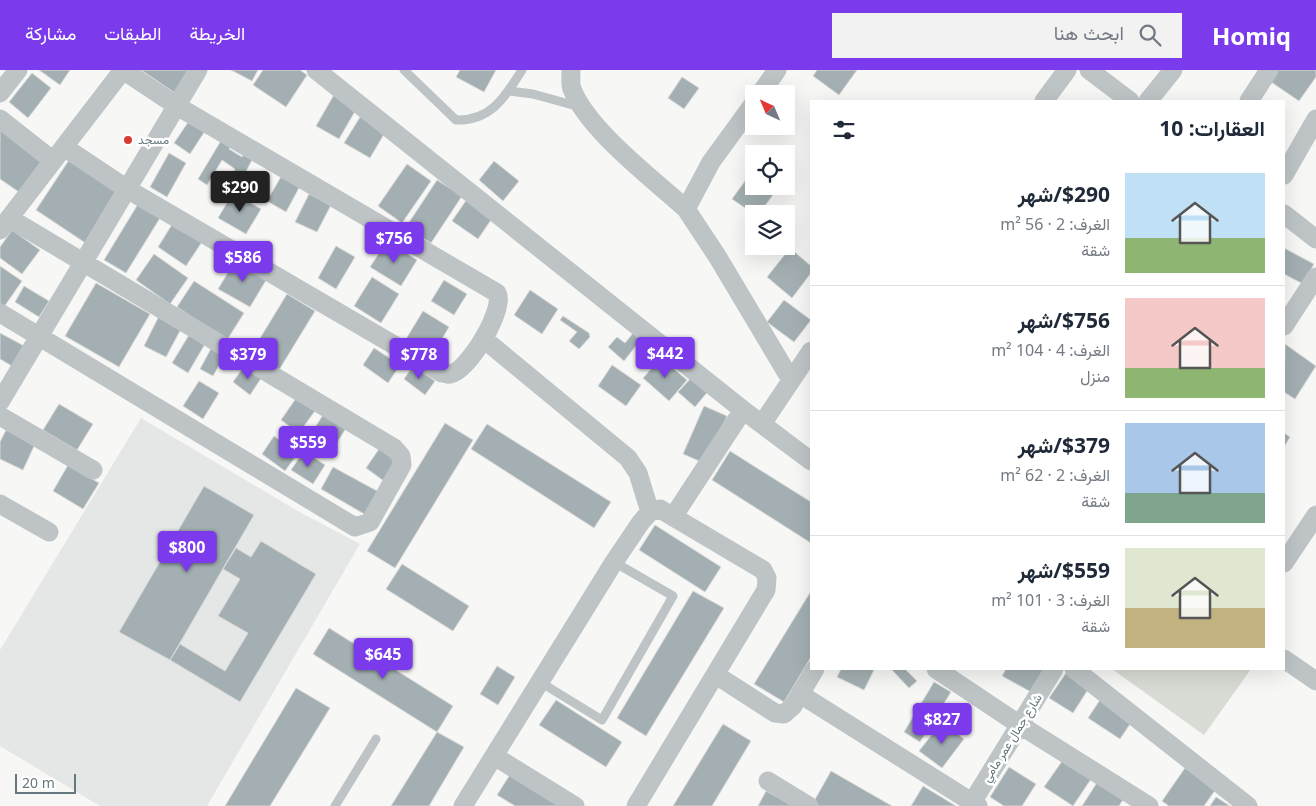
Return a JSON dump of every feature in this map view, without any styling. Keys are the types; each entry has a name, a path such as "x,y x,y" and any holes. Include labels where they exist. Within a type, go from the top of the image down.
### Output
{"street":[{"path":"0,93 18,70"},
{"path":"0,120 58,153 128,189 442,373 450,375 457,372 485,340 500,302 497,293 177,106 123,70 58,153 5,224 83,261 394,448 400,456 402,465 370,522 355,527 0,312"},
{"path":"0,402 198,70"},
{"path":"316,70 743,410 810,460"},
{"path":"571,70 571,87 581,107 597,128 686,209 717,256 792,380"},
{"path":"766,85 777,70"},
{"path":"1045,100 1066,70"},
{"path":"1089,70 1129,100"},
{"path":"1149,100 1173,70"},
{"path":"1250,100 1269,70"},
{"path":"686,209 711,162 745,115"},
{"path":"1285,173 1316,118"},
{"path":"1285,215 1316,239"},
{"path":"1285,324 1316,277"},
{"path":"485,340 628,458 638,473 650,512"},
{"path":"762,424 810,353"},
{"path":"673,517 743,410"},
{"path":"0,416 93,470"},
{"path":"0,504 49,532"},
{"path":"463,806 614,562 650,512 660,509 763,570 767,578 766,590 636,806"},
{"path":"1285,562 1316,515"},
{"path":"1285,660 1316,682"},
{"path":"716,674 775,713 784,714 793,706 814,670"},
{"path":"937,670 1020,726 1150,806"},
{"name":"شارع جمال عمر مامي","path":"973,805 1053,670"},
{"path":"1075,670 1248,806"},
{"path":"800,694 973,805"},
{"path":"494,756 575,806"},
{"path":"768,781 809,806"}],"lane":[{"path":"404,70 456,120 470,120 492,110 509,91 522,70"},
{"path":"509,91 533,94 581,107"},
{"path":"540,682 602,720 673,596 614,562"},
{"path":"335,806 376,740"}],"shaded area":[{"path":"141,418 296,510 360,544 207,806 100,806 0,746 0,650"},
{"path":"1113,670 1250,670 1204,735"}],"building":[{"path":"39,70 70,70 60,85"},
{"path":"141,70 191,70 175,93"},
{"path":"231,70 258,70 252,81"},
{"path":"263,70 300,70 307,75 286,107 253,85"},
{"path":"460,70 496,70 484,92 456,77"},
{"path":"817,70 857,70 839,95 813,76"},
{"path":"1275,70 1316,70 1316,77 1299,101 1268,80"},
{"path":"32,73 51,88 28,118 9,102"},
{"path":"682,77 699,88 684,109 668,98"},
{"path":"335,93 358,106 339,139 316,126"},
{"path":"362,114 387,129 370,158 344,143"},
{"path":"189,121 205,131 190,154 174,143"},
{"path":"0,128 43,159 19,192 0,179"},
{"path":"222,139 231,145 229,149 242,157 245,151 254,156 238,187 228,181 235,169 222,160 207,185 198,179"},
{"path":"169,153 186,163 167,197 150,187"},
{"path":"69,160 120,194 87,244 36,210"},
{"path":"494,161 519,181 503,201 479,180"},
{"path":"407,164 431,181 402,223 378,206"},
{"path":"282,175 300,186 286,212 267,201"},
{"path":"437,180 462,196 431,243 406,227"},
{"path":"745,181 745,195 773,195 766,205 745,205 745,208 732,199"},
{"path":"233,193 261,209 246,234 218,218"},
{"path":"309,194 331,205 317,232 295,222"},
{"path":"467,199 493,217 478,239 452,221"},
{"path":"138,204 160,218 126,273 104,260"},
{"path":"173,223 202,242 186,266 158,247"},
{"path":"12,230 40,250 22,274 0,258 0,247"},
{"path":"387,241 417,260 401,286 370,267"},
{"path":"336,246 355,257 336,289 318,278"},
{"path":"1285,249 1314,264 1303,284 1285,275"},
{"path":"795,252 810,265 810,274 792,298 767,277 784,255 795,255"},
{"path":"154,254 188,278 170,304 136,280"},
{"path":"237,258 268,277 250,307 218,289"},
{"path":"0,266 22,281 4,307 0,304"},
{"path":"372,277 399,294 381,323 354,306"},
{"path":"444,280 467,294 454,315 431,301"},
{"path":"194,281 244,313 227,340 177,307"},
{"path":"96,283 150,314 119,367 65,336"},
{"path":"24,286 49,301 39,317 15,302"},
{"path":"530,290 558,309 542,334 514,315"},
{"path":"287,294 315,311 279,370 251,353"},
{"path":"784,300 810,319 794,342 767,322"},
{"path":"423,311 449,327 433,354 406,339"},
{"path":"159,316 182,327 166,357 144,346"},
{"path":"563,316 589,333 590,337 579,349 569,341 577,332 560,320"},
{"path":"634,332 642,338 624,361 608,347 617,337 625,343"},
{"path":"0,333 28,348 17,369 0,359"},
{"path":"189,335 205,344 188,373 172,363"},
{"path":"214,343 227,351 213,376 200,369"},
{"path":"1285,344 1316,366 1295,399 1285,393"},
{"path":"374,348 400,365 388,383 363,365"},
{"path":"661,358 687,380 669,401 643,378"},
{"path":"245,365 262,377 250,395 233,382"},
{"path":"612,365 641,385 626,406 598,386"},
{"path":"413,366 435,381 425,395 404,379"},
{"path":"693,376 709,390 695,407 678,392"},
{"path":"199,381 219,393 203,419 183,406"},
{"path":"299,394 317,408 299,433 281,420"},
{"path":"59,404 93,424 77,450 43,430"},
{"path":"704,406 727,416 706,464 683,454"},
{"path":"325,412 348,425 331,452 308,438"},
{"path":"445,423 473,440 395,568 367,551"},
{"path":"487,424 611,502 594,528 471,449"},
{"path":"6,430 35,444 23,470 0,459 0,442"},
{"path":"1285,434 1290,437 1285,445"},
{"path":"274,436 298,453 285,471 262,454"},
{"path":"379,449 398,462 384,481 366,468"},
{"path":"304,451 325,465 313,484 291,470"},
{"path":"730,451 810,501 810,542 712,480"},
{"path":"68,465 99,483 83,509 53,491"},
{"path":"333,467 379,492 366,515 321,489"},
{"path":"204,486 254,515 170,660 119,632"},
{"path":"655,525 721,567 705,592 639,550"},
{"path":"261,541 316,574 240,702 170,660 180,644 225,671 248,633 218,616 240,579 223,569 236,548 251,557"},
{"path":"402,564 469,606 453,631 386,589"},
{"path":"693,591 724,608 646,736 617,718"},
{"path":"810,593 810,659 784,702 754,684"},
{"path":"329,628 453,706 437,732 313,654"},
{"path":"497,666 515,677 498,705 480,694"},
{"path":"840,670 874,670 864,690 837,677"},
{"path":"892,670 906,670 917,681 909,688"},
{"path":"1005,670 1043,670 1031,692 1002,676"},
{"path":"1066,673 1089,688 1073,713 1049,698"},
{"path":"934,682 951,692 920,742 904,732"},
{"path":"296,688 330,708 270,806 225,806"},
{"path":"1102,697 1134,718 1120,739 1088,718"},
{"path":"556,700 622,742 606,767 539,725"},
{"path":"942,722 964,739 942,768 919,751"},
{"path":"723,724 751,741 712,806 673,806"},
{"path":"437,732 464,747 429,806 391,806"},
{"path":"1065,757 1093,776 1073,806 1044,787"},
{"path":"1009,767 1036,784 1022,806 1004,806 990,797"},
{"path":"1185,768 1216,789 1204,806 1169,806 1162,801"},
{"path":"831,771 892,806 819,806 813,803"},
{"path":"511,773 568,806 515,806 497,795"},
{"path":"1098,781 1124,798 1119,806 1082,806"},
{"path":"923,786 956,806 911,806"},
{"path":"766,791 793,806 758,806"},
{"path":"1216,797 1230,806 1210,806"}],"place":[{"name":"مسجد","path":"128,140"}]}
